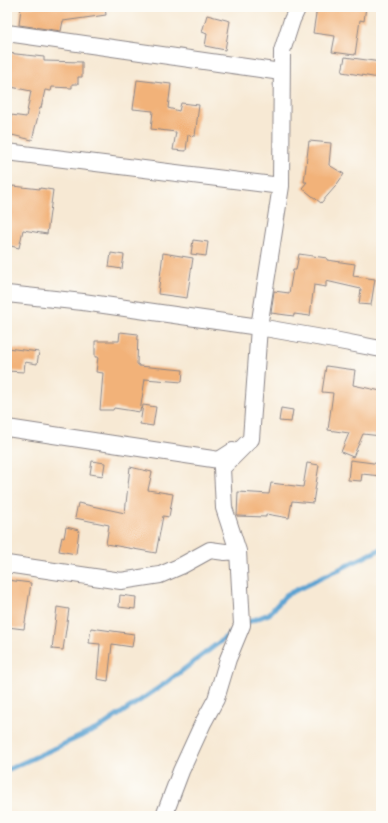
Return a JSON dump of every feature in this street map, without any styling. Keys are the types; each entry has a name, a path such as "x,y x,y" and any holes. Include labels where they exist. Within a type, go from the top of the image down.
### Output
{"street":[{"path":"164,816 181,771 216,699 228,659 242,624 238,551 224,508 222,468 251,439 258,328 281,186 282,51 298,7"},
{"path":"7,33 281,72"},
{"path":"7,152 281,186"},
{"path":"7,294 83,302 258,328 381,349"},
{"path":"7,428 219,460 251,439"},
{"path":"7,564 121,581 160,575 182,566 210,550 225,552 238,551"}],"building":[{"path":"21,7 105,7 106,15 63,21 61,31 19,25"},
{"path":"317,7 366,7 364,21 360,20 355,55 332,52 335,36 313,33"},
{"path":"207,15 230,21 225,50 205,46 207,34 202,32"},
{"path":"7,53 44,57 44,61 82,62 82,77 78,77 78,84 72,84 72,88 52,87 51,91 45,90 32,140 8,134 11,115 26,117 31,91 11,87 12,85 7,85"},
{"path":"345,57 381,62 379,78 342,72"},
{"path":"137,80 171,84 168,108 179,111 181,103 199,105 195,136 188,135 186,151 173,150 176,132 151,129 153,111 133,109"},
{"path":"309,141 331,143 329,165 344,174 321,203 302,188 307,182 304,182"},
{"path":"7,186 53,190 47,234 23,230 19,248 7,245"},
{"path":"193,240 208,242 206,256 191,254"},
{"path":"111,253 124,255 122,269 109,267"},
{"path":"163,253 193,258 187,298 158,294"},
{"path":"299,254 355,264 353,276 375,279 371,305 359,304 361,289 326,281 326,287 314,285 310,316 294,314 294,316 271,313 274,291 289,293 293,270 296,270"},
{"path":"120,332 138,334 137,364 139,366 183,370 182,382 145,379 140,412 114,408 113,410 100,410 103,373 96,372 98,357 95,357 95,341 119,341"},
{"path":"7,348 39,352 37,364 25,362 24,372 7,371"},
{"path":"326,366 355,370 353,385 381,391 381,436 363,434 353,457 341,452 349,433 328,430 333,393 322,392"},
{"path":"143,405 156,407 153,426 140,424"},
{"path":"281,408 293,410 291,422 279,421"},
{"path":"350,460 381,464 381,476 362,474 361,481 348,480"},
{"path":"92,461 105,463 103,476 90,474"},
{"path":"307,463 319,465 313,503 292,501 289,518 266,514 266,517 237,516 238,492 269,494 271,483 303,487"},
{"path":"130,467 152,472 148,490 173,494 169,517 163,516 156,553 106,544 109,525 75,518 78,503 125,513"},
{"path":"66,527 79,530 76,554 59,551"},
{"path":"7,580 31,583 24,629 7,627"},
{"path":"120,595 136,597 135,609 119,607"},
{"path":"57,607 69,609 63,650 52,649"},
{"path":"91,628 134,634 132,647 112,644 108,681 97,679 100,644 89,643"}],"waterway":[{"path":"243,624 269,614 286,595 381,549"},
{"path":"7,770 99,728 166,683 234,631"}]}
